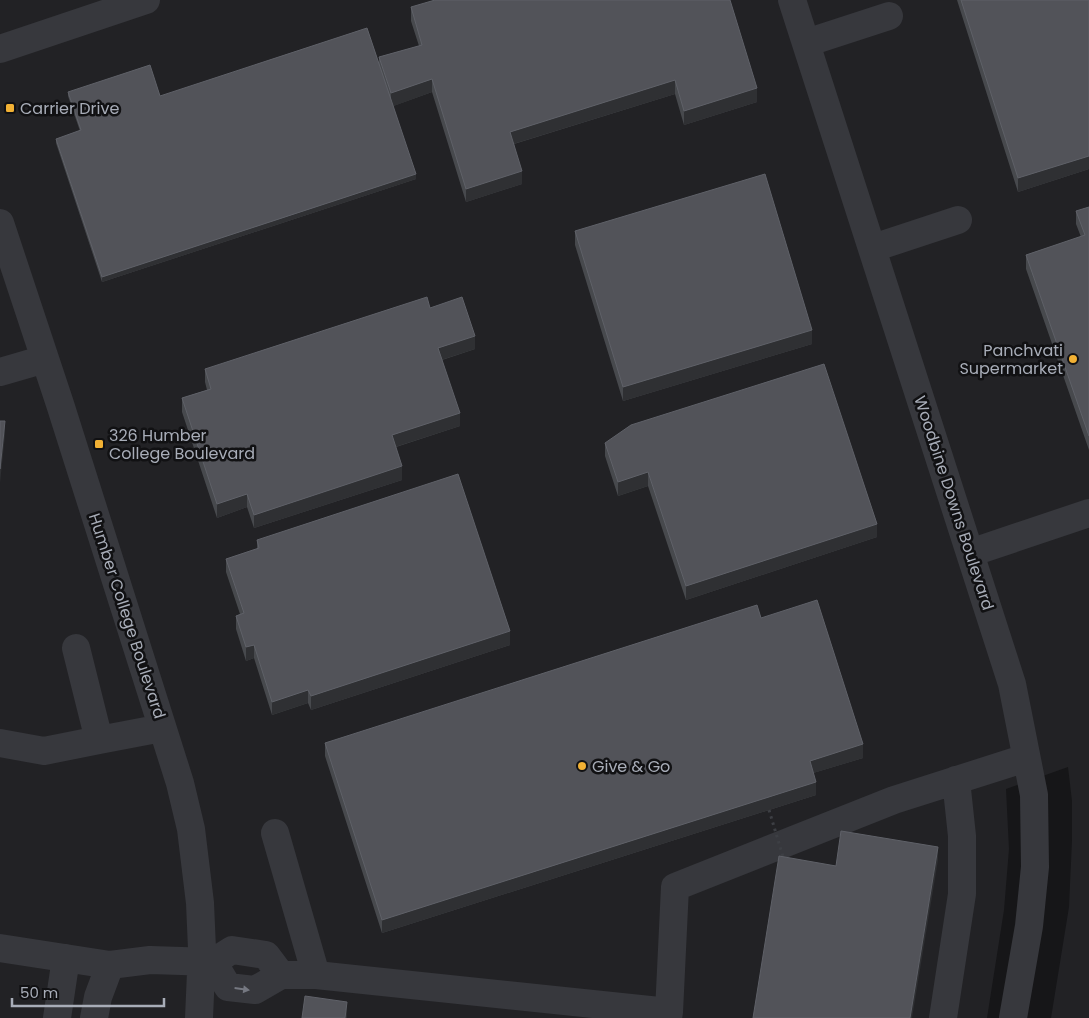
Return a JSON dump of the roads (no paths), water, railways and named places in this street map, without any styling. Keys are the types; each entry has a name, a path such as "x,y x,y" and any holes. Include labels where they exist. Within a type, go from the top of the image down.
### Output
{"street":[{"path":"0,50 146,0"},
{"name":"Woodbine Downs Boulevard","path":"792,0 1012,684 1034,795 1035,867 1030,926 1013,1018"},
{"path":"806,43 889,16"},
{"path":"873,248 958,220"},
{"name":"Humber College Boulevard","path":"0,223 180,783 191,829 207,962 199,1018"},
{"path":"0,372 45,359"},
{"path":"970,553 1089,513"},
{"path":"76,648 99,740"},
{"path":"0,743 44,751 162,728"},
{"path":"207,962 228,987 255,990 281,975 316,975 668,1015 675,887 894,800 1026,758"},
{"path":"943,1018 962,894 962,836 956,780"},
{"path":"275,833 316,975"},
{"path":"0,948 110,965 150,960 207,962 232,950 266,955 281,975"},
{"path":"57,1018 66,958"},
{"path":"94,1018 98,997 110,965"}],"place":[{"name":"Carrier Drive","path":"10,108"},
{"name":"Panchvati Supermarket","path":"1073,359"},
{"name":"326 Humber College Boulevard","path":"99,444"},
{"name":"Give & Go","path":"582,766"}]}
